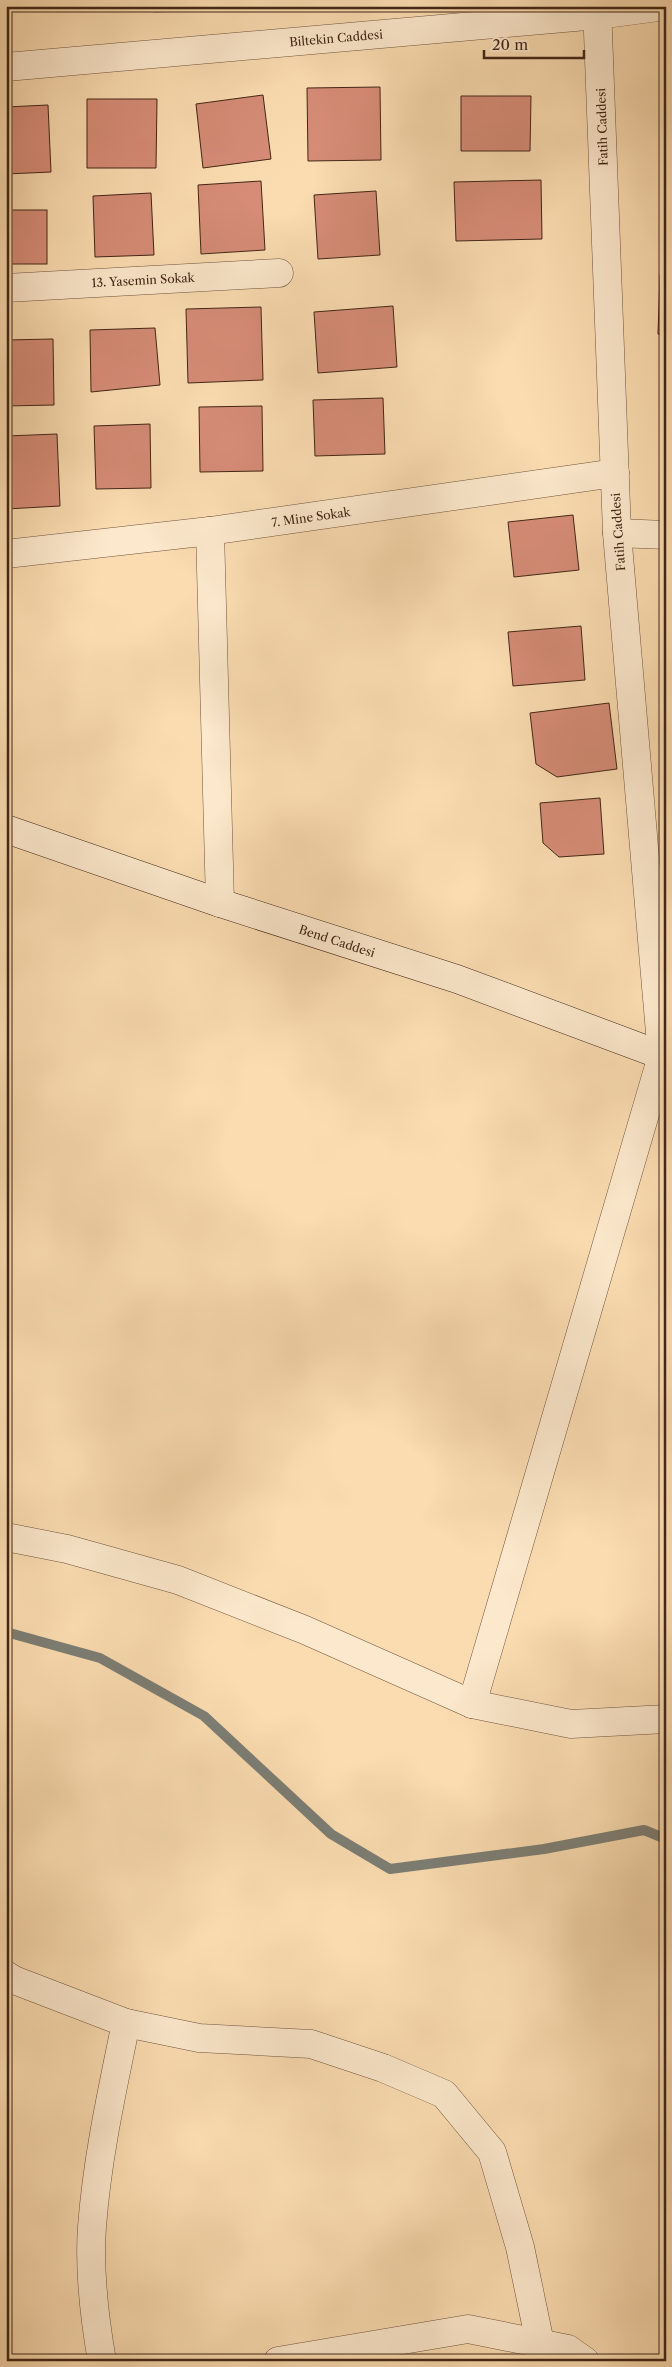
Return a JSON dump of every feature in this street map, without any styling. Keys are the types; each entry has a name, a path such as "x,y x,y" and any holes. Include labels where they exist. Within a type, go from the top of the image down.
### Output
{"street":[{"name":"Biltekin Caddesi","path":"6,67 598,10 666,6"},
{"name":"Fatih Caddesi","path":"598,10 617,533 664,1057"},
{"name":"13. Yasemin Sokak","path":"6,288 279,273"},
{"name":"7. Mine Sokak","path":"6,554 210,531 615,473"},
{"path":"210,531 220,903"},
{"path":"617,533 666,535"},
{"name":"Bend Caddesi","path":"6,829 220,903 457,979 664,1057"},
{"path":"472,1704 664,1057"},
{"path":"6,1537 67,1549 178,1580 305,1630 472,1704 571,1724 666,1719"},
{"path":"6,1975 14,1980 126,2024 199,2038 311,2044 383,2068 444,2094 492,2152 520,2247 540,2343"},
{"path":"102,2361 96,2325 92,2228 104,2132 126,2024"},
{"path":"278,2361 468,2329 568,2349 585,2361"}],"building":[{"path":"72,6 135,6 135,9 72,9"},
{"path":"154,6 222,6 222,10 154,12"},
{"path":"380,87 381,160 308,161 307,88"},
{"path":"263,95 271,159 203,168 196,104"},
{"path":"461,96 531,96 530,151 461,151"},
{"path":"87,99 157,99 156,168 87,168"},
{"path":"48,105 51,172 6,174 6,107"},
{"path":"541,180 542,239 456,241 454,182"},
{"path":"261,181 265,250 201,254 198,185"},
{"path":"376,191 380,255 318,259 314,195"},
{"path":"151,193 154,255 95,257 93,196"},
{"path":"6,210 47,210 47,264 6,264"},
{"path":"660,274 666,274 666,335 658,334"},
{"path":"393,306 397,367 318,373 314,312"},
{"path":"261,307 263,380 188,383 186,309"},
{"path":"155,328 160,385 91,392 90,330"},
{"path":"53,339 54,405 6,406 6,340"},
{"path":"383,398 385,454 315,456 313,400"},
{"path":"262,406 263,471 200,472 199,407"},
{"path":"150,424 151,488 96,489 94,426"},
{"path":"57,434 60,506 6,509 6,436"},
{"path":"573,515 579,570 514,577 508,522"},
{"path":"581,626 585,680 513,686 508,632"},
{"path":"609,703 617,769 557,777 536,764 530,713"},
{"path":"600,798 604,854 559,857 543,843 540,803"}],"waterway":[{"path":"6,1632 100,1658 204,1716 331,1834 390,1869 544,1849 644,1830 666,1839"}]}
